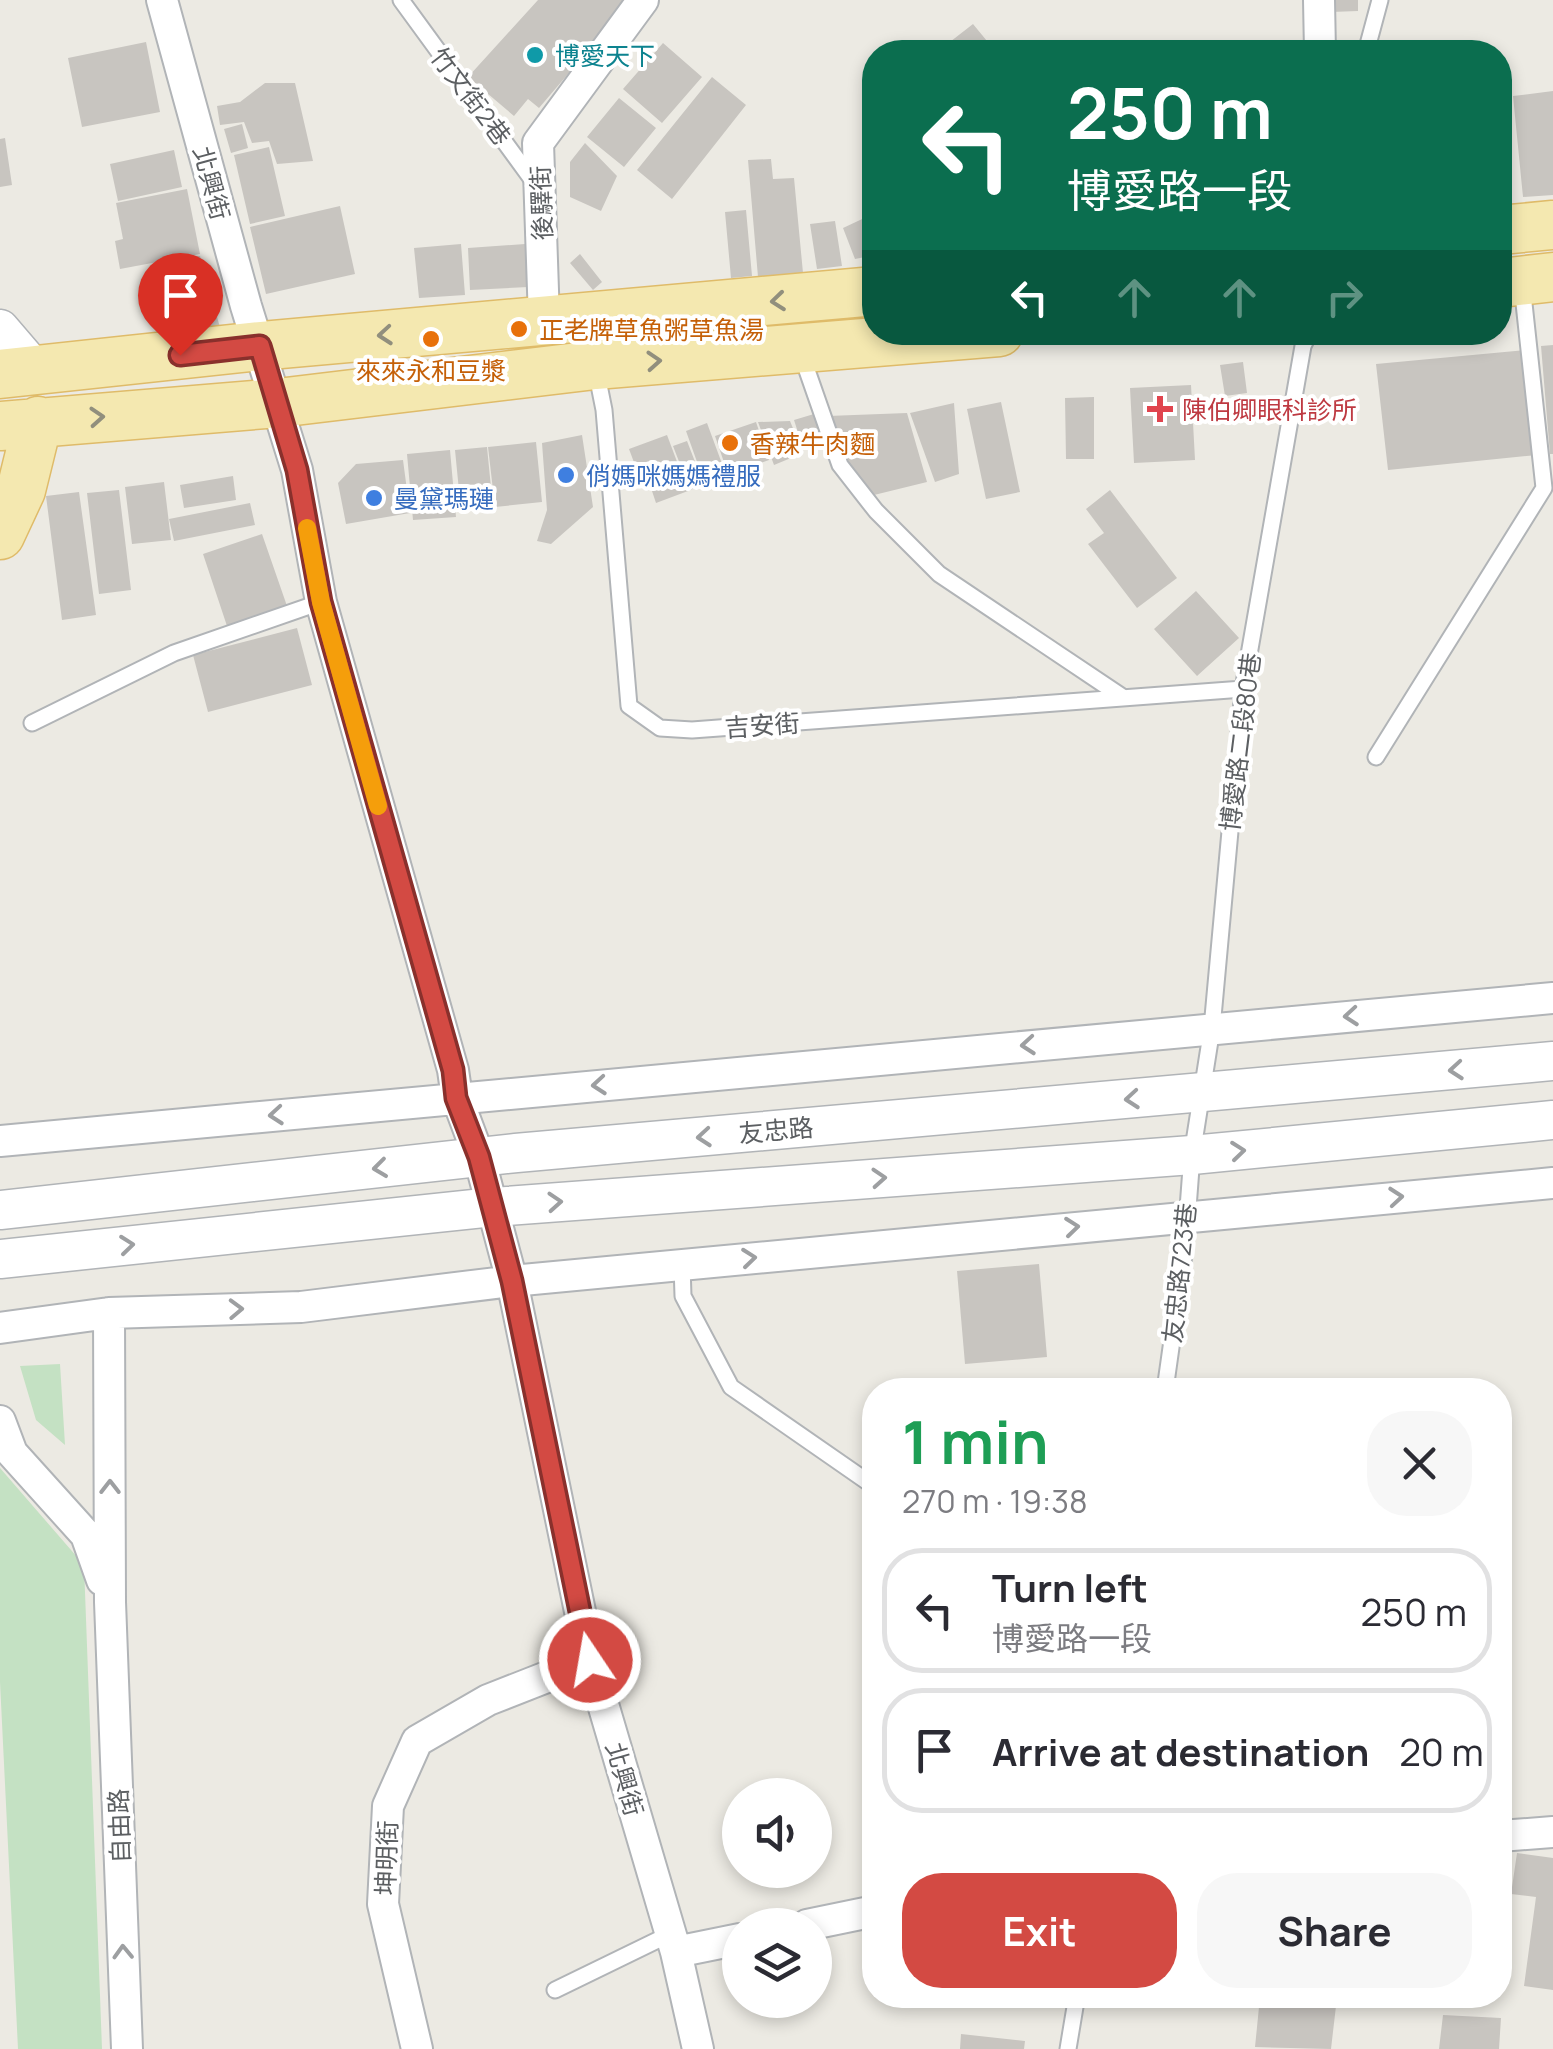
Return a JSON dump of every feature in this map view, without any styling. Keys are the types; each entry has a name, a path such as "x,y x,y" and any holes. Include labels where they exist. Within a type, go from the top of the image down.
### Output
{"main road":[{"path":"1512,229 1553,225"},
{"path":"18,373 260,346 862,292"},
{"path":"0,535 21,490 19,424 278,403 594,365 862,344"}],"street":[{"name":"北興街","path":"162,0 246,306 297,470 321,602 453,1070 456,1098 493,1207 512,1281 590,1660 673,1943 698,2049"},
{"name":"後驛街","path":"544,320 538,142 642,0"},
{"path":"1320,0 1320,40"},
{"path":"0,330 18,373"},
{"path":"0,1141 1553,998"},
{"name":"友忠路","path":"0,1210 479,1157 1553,1061"},
{"path":"0,1258 493,1207 1192,1155 1553,1120"},
{"path":"0,1328 109,1313 301,1307 512,1281 1553,1183"},
{"name":"自由路","path":"109,1313 110,1602 127,2049"},
{"name":"自由路","path":"0,1421 12,1453 86,1535 110,1602"},
{"name":"坤明街","path":"416,2049 383,1904 388,1806 416,1741 488,1700 590,1660"},
{"path":"1512,1835 1553,1832"},
{"path":"832,1920 862,1914"},
{"path":"673,1943 722,1940"}],"lane":[{"name":"竹文街2巷","path":"400,0 542,192"},
{"path":"1369,40 1380,0"},
{"path":"1376,757 1544,488 1525,280"},
{"name":"博愛路二段80巷","path":"1192,1155 1212,1028 1243,689 1304,345"},
{"path":"799,350 840,465 876,511 939,574 1124,698"},
{"name":"吉安街","path":"594,365 604,410 629,706 660,728 692,730 1243,689"},
{"path":"32,723 174,653 321,602"},
{"name":"友忠路723巷","path":"1167,1378 1185,1248 1192,1155"},
{"path":"682,1265 683,1296 731,1387 862,1478"},
{"path":"555,1990 673,1943"},
{"path":"1068,2049 1075,2008"}],"green space":[{"path":"60,1364 65,1445 36,1420 20,1366"},
{"path":"0,1468 84,1565 102,2049 18,2049 0,1682"}],"building":[{"name":"博愛天下","path":"538,0 631,0 539,108 528,99 514,116 468,77"},
{"path":"1330,0 1358,0 1358,11 1331,12"},
{"path":"973,24 986,40 952,40"},
{"path":"146,42 160,112 82,127 68,58"},
{"path":"663,43 702,77 662,123 623,89"},
{"path":"712,77 746,105 672,199 637,170"},
{"path":"265,83 295,83 313,161 277,164 269,141 252,143 244,122 220,125 217,106 240,102"},
{"path":"1553,91 1553,195 1523,197 1513,96"},
{"path":"619,98 656,128 624,167 587,137"},
{"path":"242,124 248,148 231,153 224,129"},
{"path":"5,138 12,185 0,187 0,139"},
{"path":"585,143 617,176 601,211 570,197 570,162"},
{"path":"269,147 285,216 250,224 234,155"},
{"path":"174,150 182,187 118,201 110,164"},
{"path":"771,159 773,179 794,178 803,273 758,277 748,160"},
{"path":"187,189 200,254 120,269 115,241 123,239 116,203"},
{"path":"340,206 355,274 266,294 250,227"},
{"path":"746,210 752,276 731,278 725,212"},
{"path":"862,219 862,258 855,259 843,228"},
{"path":"835,221 842,266 817,269 810,224"},
{"path":"461,244 465,295 419,298 414,248"},
{"path":"525,244 528,287 470,290 468,248"},
{"path":"580,254 602,282 593,290 570,263"},
{"path":"200,256 221,331 168,332 154,265"},
{"path":"1553,345 1553,454 1550,454 1541,346"},
{"path":"1526,350 1537,455 1388,470 1376,364"},
{"path":"1243,362 1247,393 1225,396 1220,365"},
{"path":"1191,385 1195,460 1134,463 1130,388"},
{"path":"1094,397 1094,459 1066,459 1065,398"},
{"path":"1001,402 1020,492 986,499 967,409"},
{"path":"954,403 959,474 935,482 910,413"},
{"path":"907,413 927,482 874,495 841,453 828,416"},
{"path":"814,414 823,441 803,448 794,420"},
{"path":"790,421 803,453 774,465 758,422"},
{"path":"756,422 769,460 728,474 715,436"},
{"path":"707,423 728,480 706,487 686,431"},
{"name":"俏媽咪媽媽禮服","path":"582,435 593,507 551,544 537,541 547,510 542,443"},
{"path":"667,435 688,491 656,503 648,479 641,481 629,449"},
{"path":"687,441 704,485 690,490 673,446"},
{"path":"536,442 542,502 495,507 488,447"},
{"path":"487,447 493,508 461,511 455,450"},
{"path":"450,450 456,517 413,520 407,454"},
{"name":"曼黛瑪璉","path":"403,460 410,513 346,524 338,483 356,464"},
{"path":"233,476 236,500 184,508 180,485"},
{"path":"164,482 171,540 132,544 125,487"},
{"path":"119,490 131,590 99,594 87,493"},
{"path":"1110,490 1177,578 1137,608 1088,544 1104,533 1086,509"},
{"path":"79,492 96,615 62,620 46,496"},
{"path":"250,503 255,525 174,541 169,519"},
{"path":"262,534 287,606 227,626 203,554"},
{"path":"1196,591 1239,638 1197,676 1154,629"},
{"path":"297,628 312,685 208,712 193,655"},
{"path":"1039,1264 1047,1357 965,1364 957,1271"},
{"path":"1517,1853 1553,1858 1553,1990 1524,1986 1536,1897 1512,1894"},
{"path":"1259,2008 1336,2008 1331,2049 1255,2047"},
{"path":"1443,2015 1501,2018 1499,2049 1439,2049"},
{"path":"961,2034 1025,2041 1024,2049 960,2049"}],"slow traffic":[{"path":"307,528 321,602 378,806"}],"place":[{"name":"博愛天下","path":"535,55"},
{"name":"正老牌草魚粥草魚湯","path":"519,329"},
{"name":"來來永和豆漿","path":"431,339"},
{"name":"陳伯卿眼科診所","path":"1160,409"},
{"name":"香辣牛肉麵","path":"730,443"},
{"name":"俏媽咪媽媽禮服","path":"566,475"},
{"name":"曼黛瑪璉","path":"374,498"}],"route":[{"path":"180,355 260,346 278,403 297,470 321,602 453,1070 456,1098 479,1157 512,1281 590,1660"}]}
